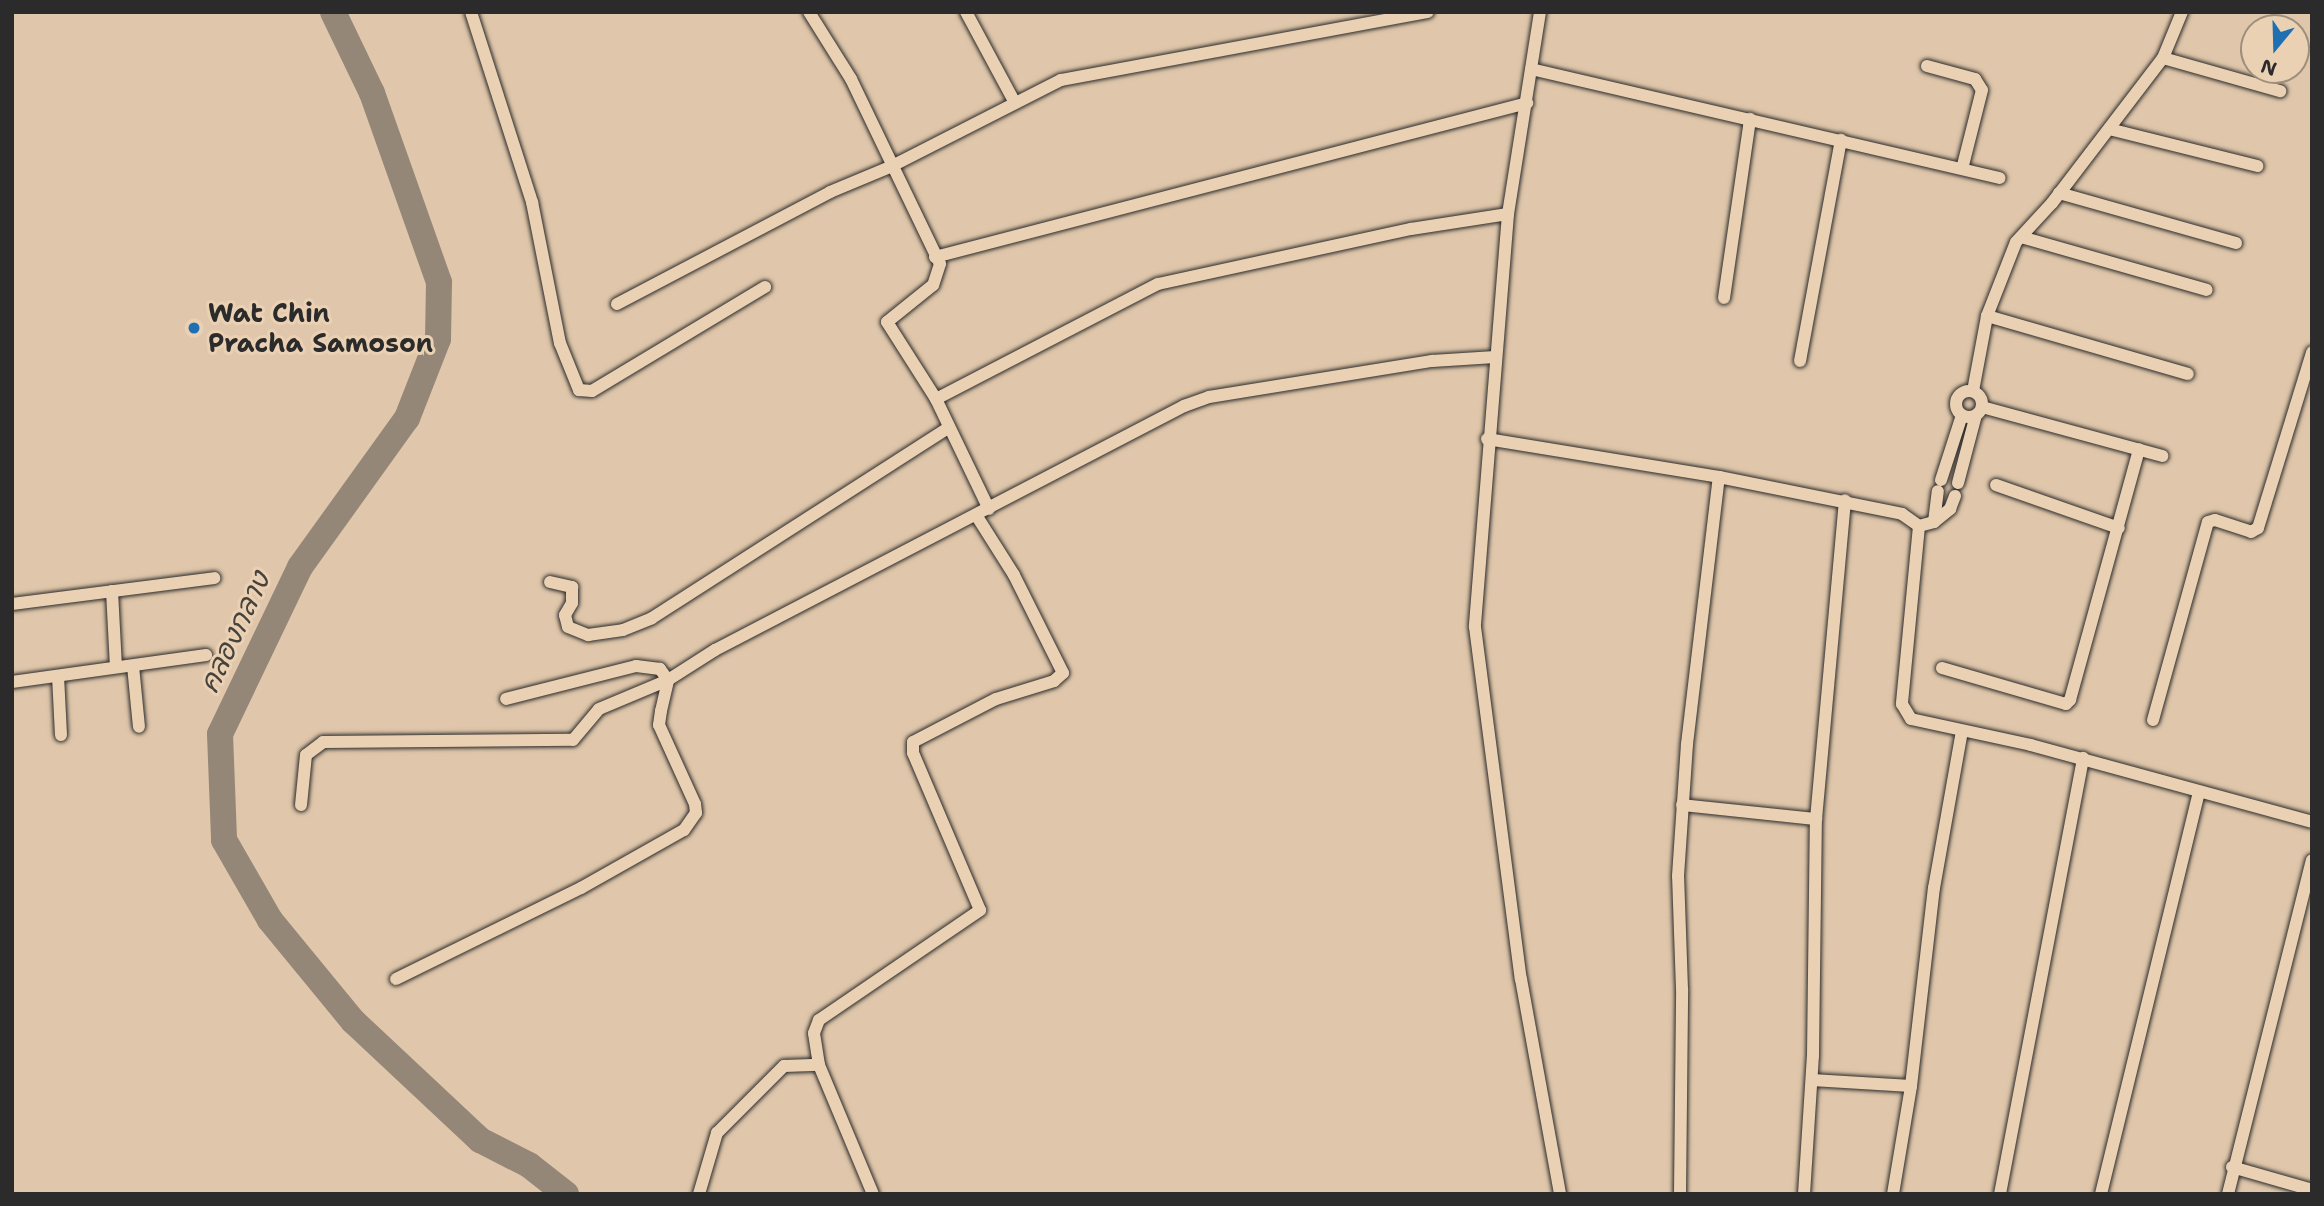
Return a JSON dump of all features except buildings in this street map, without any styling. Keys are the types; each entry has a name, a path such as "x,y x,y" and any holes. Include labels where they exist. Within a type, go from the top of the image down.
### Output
{"street":[{"path":"471,12 532,202 561,343 579,390 592,391 765,288"},
{"path":"809,12 850,79 935,257 940,271 933,285 887,322 936,399 946,429 989,509"},
{"path":"966,12 1014,101"},
{"path":"617,304 830,192 890,167 1014,101 1061,80 1427,12"},
{"path":"1540,12 1508,214 1487,439 1475,627 1480,688 1537,1084 1560,1194"},
{"path":"1973,391 1987,316 2021,237 2059,193 2163,58 2182,12"},
{"path":"2163,58 2280,91"},
{"path":"1927,66 1975,79 1982,90 1962,169"},
{"path":"1531,69 2000,178"},
{"path":"935,257 1527,103"},
{"path":"1724,298 1750,119"},
{"path":"2109,129 2257,166"},
{"path":"1800,361 1841,140"},
{"path":"2059,193 2236,243"},
{"path":"936,399 1158,284 1411,229 1508,214"},
{"path":"2021,237 2207,290"},
{"path":"1987,316 2188,374"},
{"path":"2153,720 2208,522 2215,520 2251,532 2258,528 2312,352"},
{"path":"301,805 306,755 323,742 573,740 599,709 668,680 839,582 989,509 1161,417 1209,397 1432,361 1495,357"},
{"path":"1487,439 1845,500 1894,510 1919,526 1934,522 1950,509 1979,411 1981,397 1973,391"},
{"path":"1962,415 1956,406 1959,396 1973,391"},
{"path":"1962,415 1979,411 2162,456"},
{"path":"1934,522 1940,485 1962,415"},
{"path":"550,582 572,587 564,622 568,627 588,635 623,631 652,618 946,429"},
{"path":"1942,668 2066,704 2119,528 2139,449"},
{"path":"1680,1194 1682,989 1678,876 1682,805 1719,477"},
{"path":"1996,485 2119,528"},
{"path":"1804,1194 1812,1080 1816,819 1845,500"},
{"path":"873,1194 819,1065 814,1033 819,1020 979,909 913,753 913,742 996,699 1054,681 1063,673 1014,575 976,515"},
{"path":"1919,526 1902,704 1906,715 1916,722 2083,758 2199,793 2312,822"},
{"path":"12,604 214,578"},
{"path":"112,591 116,667"},
{"path":"12,682 206,655"},
{"path":"132,666 139,727"},
{"path":"396,979 581,888 684,830 696,813 659,725 668,680 660,669 636,666 506,699"},
{"path":"58,676 61,735"},
{"path":"1893,1194 1911,1086 1934,888 1962,731"},
{"path":"2000,1194 2083,758"},
{"path":"2101,1194 2199,793"},
{"path":"1682,805 1816,819"},
{"path":"2228,1194 2232,1167 2312,860"},
{"path":"699,1194 709,1145 717,1133 784,1066 819,1065"},
{"path":"1812,1080 1911,1086"},
{"path":"2232,1167 2312,1190"}],"waterway":[{"name":"คลองกลาง","path":"333,12 372,93 439,282 438,339 407,418 300,567 220,734 224,840 270,920 353,1021 480,1140 529,1165 566,1194"}],"place":[{"name":"Wat Chin Pracha Samoson","path":"194,328"}]}
